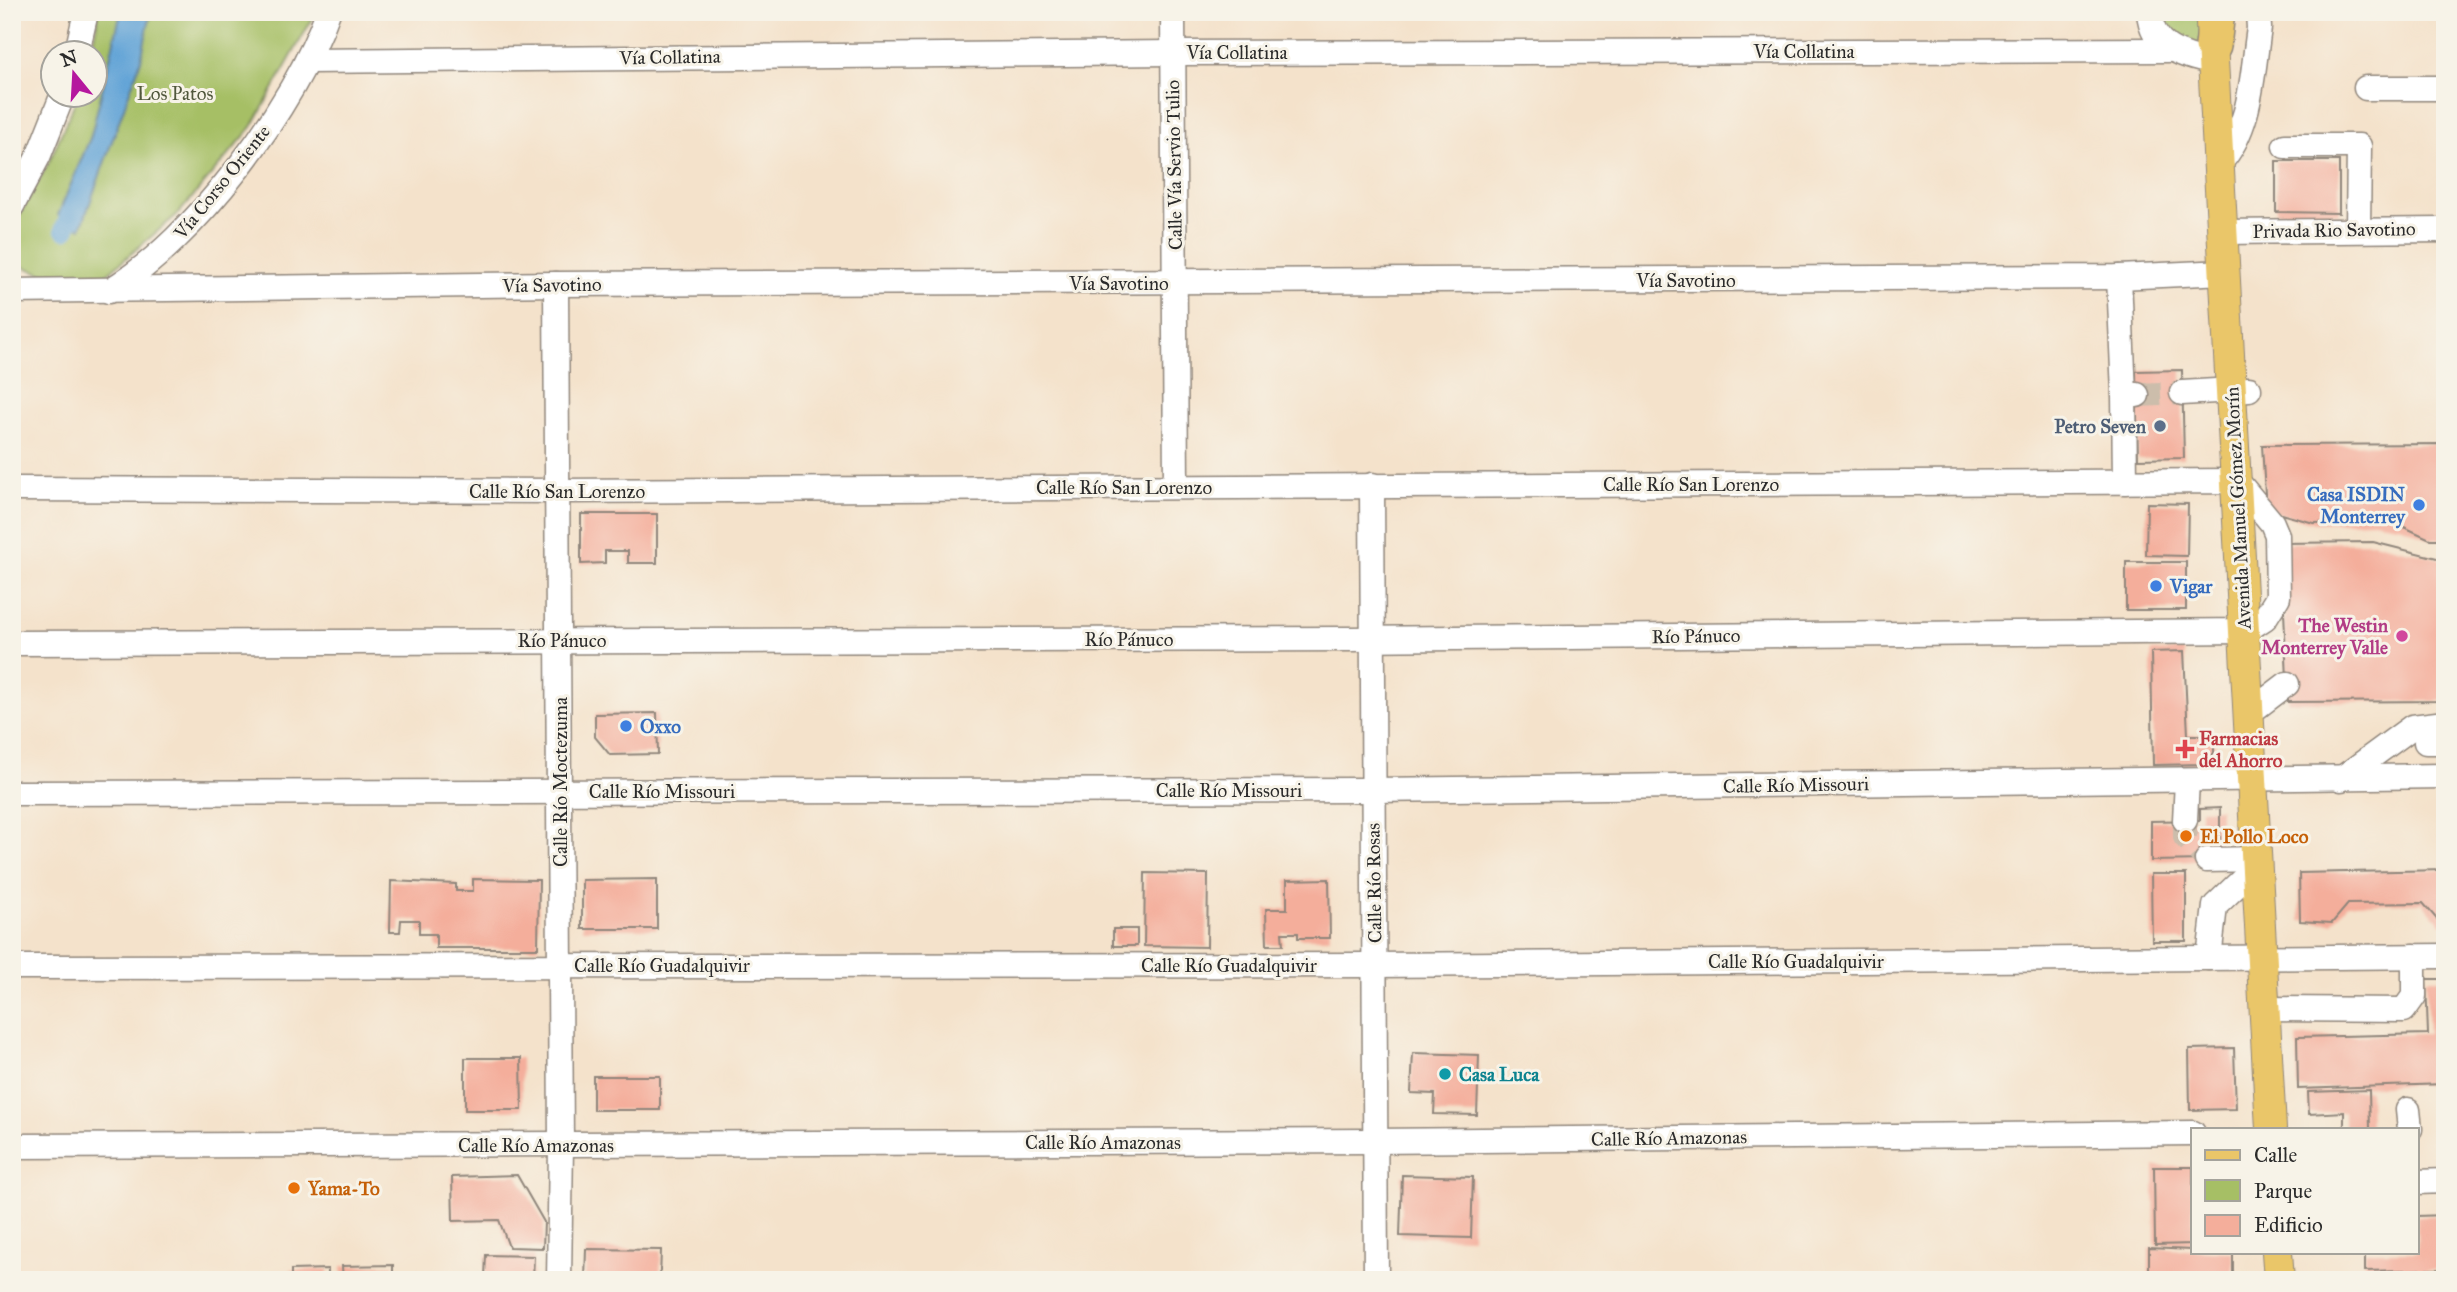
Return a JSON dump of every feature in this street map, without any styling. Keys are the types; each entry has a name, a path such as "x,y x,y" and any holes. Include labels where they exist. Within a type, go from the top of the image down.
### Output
{"main road":[{"name":"Avenida Manuel Gómez Morín","path":"2214,33 2225,272 2240,389 2245,631 2271,1128"}],"street":[{"path":"80,38 86,12"},
{"name":"Vía Corso Oriente","path":"109,291 143,270 177,239 262,137 307,61 328,12"},
{"name":"Calle Vía Servio Tulio","path":"1173,12 1176,486"},
{"path":"2149,12 2154,29 2168,50"},
{"path":"2219,164 2232,150 2241,131 2259,28 2258,12"},
{"name":"Vía Collatina","path":"307,61 1173,53 2168,50 2214,33"},
{"path":"2366,88 2445,88"},
{"path":"12,206 38,157 58,108"},
{"path":"2285,145 2359,146 2358,229"},
{"name":"Privada Rio Savotino","path":"2223,232 2445,230"},
{"name":"Vía Savotino","path":"12,292 555,284 1176,283 2119,276 2225,272"},
{"path":"2119,276 2131,394 2125,482"},
{"name":"Calle Río Moctezuma","path":"555,284 560,639 562,1146 559,1280"},
{"path":"2182,393 2240,389"},
{"name":"Calle Río San Lorenzo","path":"12,489 559,491 2125,482 2242,469"},
{"name":"Calle Río Rosas","path":"1372,485 1376,1280"},
{"name":"Río Pánuco","path":"12,643 560,639 1374,639 2245,631"},
{"path":"2249,713 2287,684"},
{"path":"2340,779 2412,727 2445,723"},
{"name":"Calle Río Missouri","path":"12,793 1374,790 2445,776"},
{"path":"2185,820 2187,781"},
{"path":"2207,860 2258,862"},
{"path":"2209,957 2215,906 2258,862"},
{"path":"2266,1009 2404,1010 2414,996 2414,956"},
{"name":"Calle Río Guadalquivir","path":"12,967 1375,965 2445,956"},
{"name":"Calle Río Amazonas","path":"12,1146 562,1146 2191,1133"},
{"path":"2418,1182 2445,1181"}],"green space":[{"name":"Los Patos","path":"99,12 316,12 252,127 179,213 106,275 47,275 12,263 12,229 49,162 72,108 108,108 108,38 94,38"},
{"path":"2149,12 2211,12 2213,63 2168,50"},
{"path":"2445,1272 2445,1280 2313,1279"}],"water":[{"path":"121,12 151,12 141,60 81,228 58,215 91,136 98,108 108,108 108,66"}],"building":[{"path":"2276,161 2339,161 2339,213 2276,212"},
{"name":"Petro Seven","path":"2182,370 2184,458 2138,459 2136,371"},
{"path":"2445,444 2445,539 2430,539 2402,526 2373,521 2314,523 2266,510 2262,445"},
{"path":"2147,503 2188,504 2187,556 2146,555"},
{"path":"581,514 657,514 657,563 628,563 628,551 605,551 605,563 581,564"},
{"path":"2373,542 2445,560 2445,701 2288,702 2281,543"},
{"name":"Vigar","path":"2126,562 2186,562 2186,610 2126,610"},
{"path":"2184,651 2188,735 2214,735 2214,753 2204,764 2153,765 2151,652"},
{"name":"Oxxo","path":"657,713 658,754 610,755 595,737 595,714"},
{"name":"El Pollo Loco","path":"2220,808 2220,852 2207,860 2151,861 2151,821 2200,820 2200,809"},
{"path":"2445,870 2445,924 2441,924 2423,903 2348,904 2332,923 2300,921 2299,873"},
{"path":"1145,873 1208,874 1207,947 1144,946"},
{"path":"2151,874 2186,874 2186,941 2152,941"},
{"path":"473,879 539,880 538,948 436,948 436,934 419,934 419,920 401,920 400,932 390,932 391,881 456,884 456,891 473,891"},
{"path":"657,879 657,929 582,929 582,880"},
{"path":"1329,879 1330,938 1298,938 1298,933 1282,933 1283,945 1267,945 1266,909 1287,909 1287,880"},
{"path":"1113,929 1137,929 1137,946 1113,946"},
{"path":"2426,979 2445,979 2445,1084 2298,1089 2297,1037 2428,1034"},
{"path":"2234,1048 2236,1109 2190,1110 2189,1049"},
{"name":"Casa Luca","path":"1413,1053 1479,1055 1477,1115 1434,1114 1435,1094 1411,1093"},
{"path":"465,1058 521,1058 522,1110 465,1110"},
{"path":"593,1076 660,1076 660,1110 593,1110"},
{"path":"2369,1090 2370,1128 2344,1128 2344,1112 2309,1114 2308,1092"},
{"path":"2154,1167 2191,1167 2191,1244 2155,1245"},
{"path":"517,1175 544,1222 543,1248 509,1247 499,1220 453,1221 452,1177"},
{"path":"1402,1175 1473,1177 1471,1238 1400,1236"},
{"path":"2445,1215 2445,1269 2365,1271 2365,1254 2418,1254 2418,1216"},
{"path":"2149,1248 2191,1250 2191,1254 2233,1254 2233,1280 2149,1280"},
{"path":"586,1249 661,1250 660,1280 585,1280"},
{"path":"486,1255 534,1256 533,1280 458,1280 458,1276 485,1277"},
{"path":"393,1265 393,1280 343,1280 342,1266"},
{"path":"328,1269 328,1280 291,1280 291,1270"}],"waterway":[{"path":"65,229 79,195"}],"tunnel":[{"path":"2137,395 2182,393"},
{"path":"2185,820 2185,837 2207,860"}],"place":[{"name":"Petro Seven","path":"2160,426"},
{"name":"Casa ISDIN Monterrey","path":"2419,505"},
{"name":"Vigar","path":"2156,586"},
{"name":"The Westin Monterrey Valle","path":"2402,636"},
{"name":"Oxxo","path":"626,726"},
{"name":"Farmacias del Ahorro","path":"2185,749"},
{"name":"El Pollo Loco","path":"2186,836"},
{"name":"Casa Luca","path":"1445,1074"},
{"name":"Yama-To","path":"294,1188"}]}
